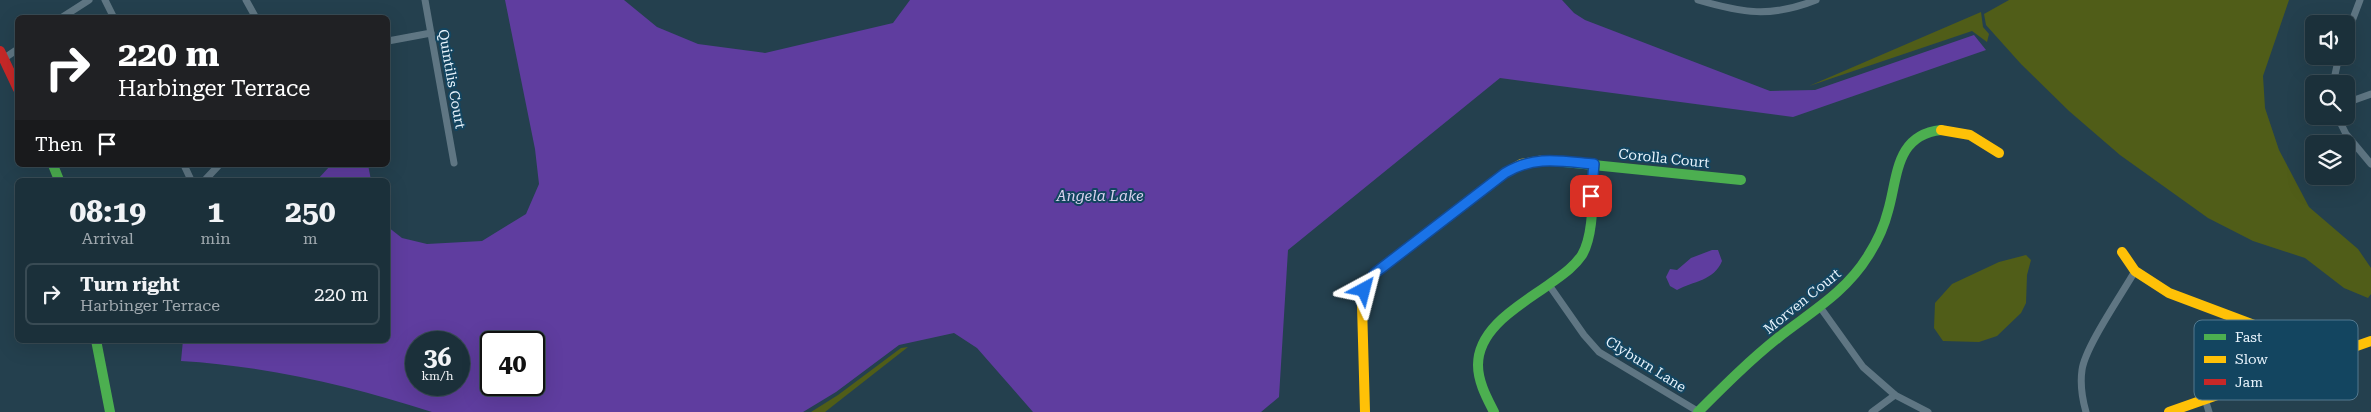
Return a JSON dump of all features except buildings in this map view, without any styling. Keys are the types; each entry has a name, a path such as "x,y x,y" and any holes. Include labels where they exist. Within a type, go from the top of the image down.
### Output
{"street":[{"path":"66,15 89,0"},
{"path":"105,0 112,15"},
{"path":"246,0 254,15"},
{"name":"Quintilis Court","path":"425,0 454,162"},
{"path":"1698,0 1732,10 1765,13 1800,6 1816,0"},
{"path":"2354,15 2360,0"},
{"path":"390,41 431,33"},
{"path":"15,49 2,55 15,83"},
{"path":"2355,100 2371,94"},
{"path":"2342,125 2346,134 2371,164"},
{"name":"Morven Court","path":"1699,412 1742,368 1852,280 1878,238 1890,205 1896,165 1904,152 1917,139 1936,131 1949,129 1968,132 1999,153"},
{"name":"Corolla Court","path":"1365,412 1362,304 1364,290 1375,273 1505,173 1521,164 1542,160 1741,180"},
{"path":"1494,412 1482,391 1477,372 1479,351 1485,337 1573,266 1585,249 1594,164"},
{"path":"207,178 217,167"},
{"path":"2122,252 2135,271 2169,293 2241,320"},
{"path":"2086,412 2081,387 2082,368 2090,348 2135,271"},
{"name":"Clyburn Lane","path":"1549,285 1584,336 1599,352 1699,412"},
{"path":"1820,307 1863,367 1895,395 1928,412"},
{"path":"2358,346 2371,341"},
{"path":"97,343 110,412"},
{"path":"1872,412 1895,395"},
{"path":"2169,412 2205,400 2209,412"}],"green space":[{"path":"2009,0 2289,0 2263,76 2265,108 2279,150 2309,207 2358,249 2371,268 2371,294 2368,298 2344,288 2305,258 2253,241 2208,218 2120,155 2069,111 2021,64 1986,25 1984,14"},
{"path":"1981,12 1983,27 1989,34 1987,42 1972,31 1809,86"},
{"path":"2026,255 2031,260 2027,275 2026,303 2021,313 1997,336 1979,342 1943,341 1934,328 1935,303 1952,284 1999,262"},
{"path":"908,347 825,412 811,412 838,395 901,348"}],"water":[{"name":"Angela Lake","path":"505,0 624,0 657,27 698,44 765,53 893,23 910,0 1562,0 1574,13 1585,20 1770,91 1815,90 1974,35 1986,50 1793,117 1500,78 1288,250 1279,397 1261,412 1033,412 977,348 954,333 899,345 836,392 803,412 432,412 371,394 276,372 181,361 183,343 390,343 390,229 402,238 427,244 482,241 526,214 539,184 535,149"},
{"path":"329,167 368,167 371,178 319,178"},
{"path":"1712,250 1718,250 1722,261 1714,273 1703,280 1677,290 1670,286 1666,277 1670,269 1677,270 1691,258"}],"traffic: fast":[{"path":"1698,412 1758,355 1839,291 1859,269 1880,234 1888,211 1897,172 1907,149 1915,140 1926,134 1941,130"},
{"path":"1544,160 1741,180"},
{"path":"1494,412 1483,390 1480,378 1478,365 1480,351 1494,327 1504,317 1564,274 1582,255 1591,223 1594,165"},
{"path":"54,167 58,178"},
{"path":"97,343 110,412"}],"traffic: slow":[{"path":"1941,130 1970,135 1999,153"},
{"path":"1365,412 1362,305 1364,292 1372,277 1505,173 1521,164 1544,160"},
{"path":"2122,252 2135,271 2169,293 2241,320"},
{"path":"2358,346 2371,341"},
{"path":"2169,412 2203,400"}],"traffic: jam":[{"path":"0,51 15,83"}],"route":[{"path":"1364,290 1375,273 1505,173 1521,164 1542,160 1594,164 1591,196"}]}
